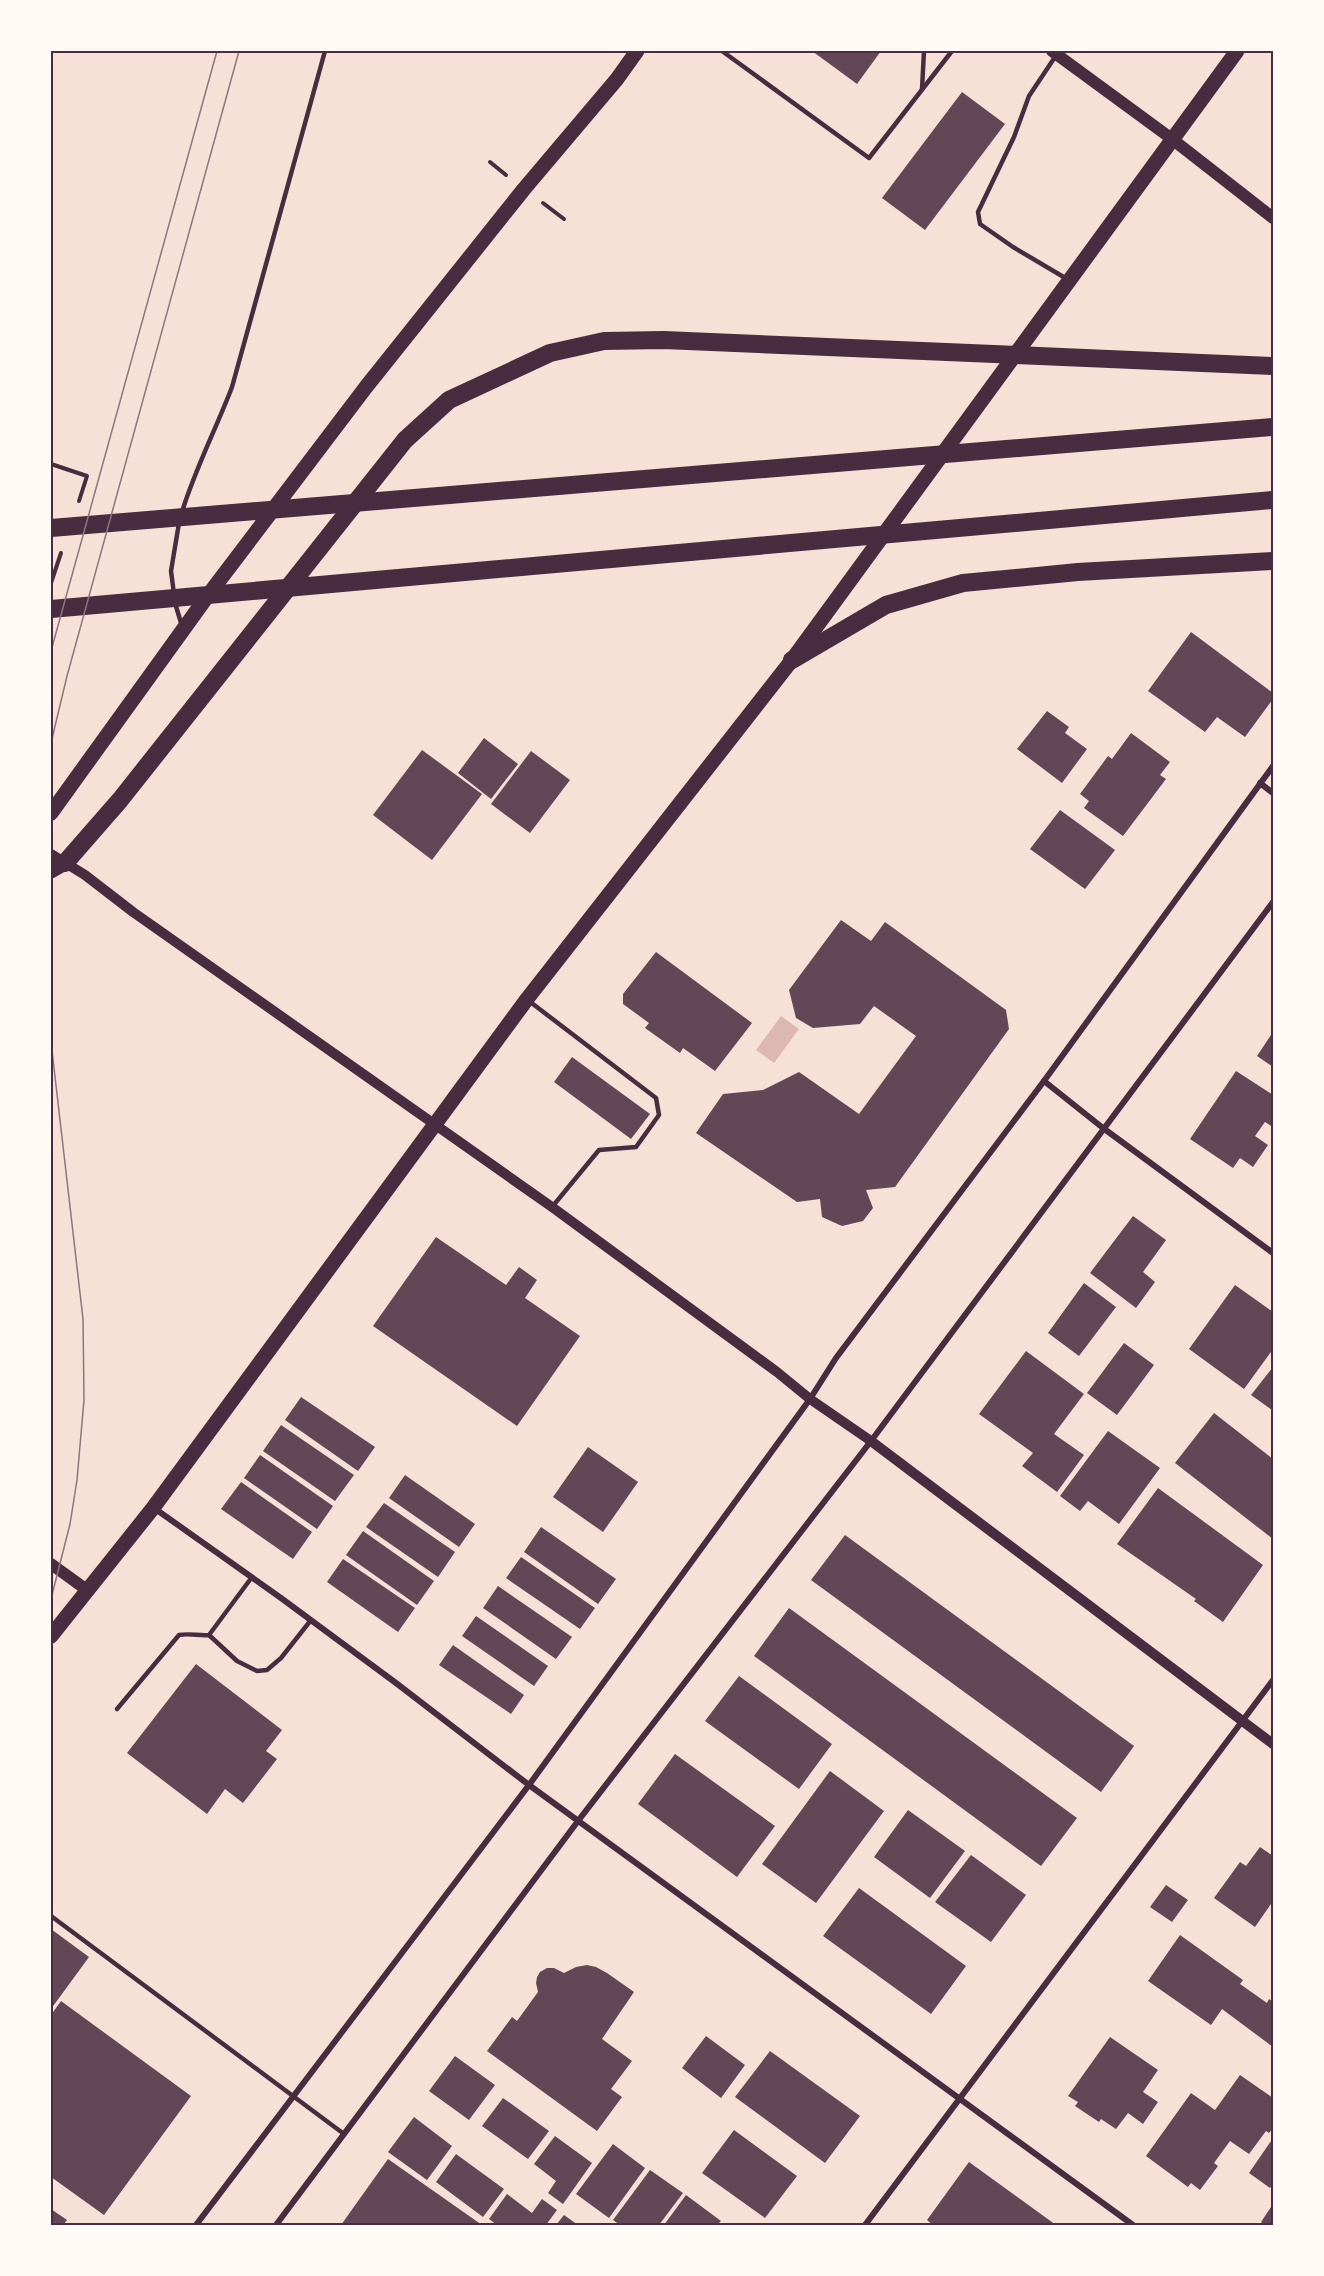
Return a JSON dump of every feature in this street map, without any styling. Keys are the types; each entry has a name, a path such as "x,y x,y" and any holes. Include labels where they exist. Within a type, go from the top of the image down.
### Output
{"highway":[{"path":"56,863 107,815 405,440 450,400 550,353 604,341 785,344 1273,366"},
{"path":"51,528 1273,427"},
{"path":"51,609 1273,501"},
{"path":"792,660 886,605 963,583 1078,572 1273,561"}],"main road":[{"path":"51,813 183,630 366,387 637,51"},
{"path":"51,1636 153,1508 527,999 792,660 1237,51"},
{"path":"1054,53 1172,139 1273,218"},
{"path":"51,1564 87,1590"}],"street":[{"path":"196,2225 529,1785 810,1399 836,1358 1044,1081 1273,766"},
{"path":"1260,783 1273,792"},
{"path":"56,863 85,875 133,912 552,1207 777,1372 810,1399 1273,1744"},
{"path":"276,2225 578,1821 870,1442 1273,902"},
{"path":"1044,1081 1273,1253"},
{"path":"153,1508 311,1620 529,1785 1133,2225"},
{"path":"865,2225 1273,1680"}],"lane":[{"path":"183,630 175,603 171,571 178,527 193,477 218,425 232,387 326,51"},
{"path":"722,51 869,158 952,51"},
{"path":"922,89 924,51"},
{"path":"1054,53 1029,96 1014,137 978,212 980,224 1013,247 1069,280"},
{"path":"527,999 656,1098 659,1114 636,1147 599,1150 552,1207"},
{"path":"117,1709 179,1635 209,1635 252,1577"},
{"path":"209,1635 237,1661 257,1671 267,1670 280,1659 311,1620"},
{"path":"51,1916 344,2134"}],"path":[{"path":"51,464 87,476"}],"shaded area":[{"path":"781,1016 799,1029 774,1063 756,1050"}],"building":[{"path":"812,51 881,51 857,84"},
{"path":"962,92 1005,124 925,230 882,198"},
{"path":"1191,632 1273,693 1273,699 1245,737 1217,717 1205,732 1148,691"},
{"path":"1047,711 1069,727 1065,733 1087,749 1062,783 1017,749"},
{"path":"1131,733 1170,762 1160,775 1166,779 1123,836 1084,808 1089,801 1080,794 1108,756 1112,759"},
{"path":"484,738 518,764 491,799 458,773"},
{"path":"422,750 482,794 432,860 373,815"},
{"path":"531,751 570,780 530,833 491,804"},
{"path":"1060,810 1115,850 1085,889 1030,849"},
{"path":"841,920 871,941 885,922 1006,1010 1009,1029 895,1187 866,1190 873,1208 863,1221 842,1226 822,1217 820,1199 797,1202 696,1133 723,1094 763,1090 799,1072 859,1114 916,1036 874,1006 860,1024 813,1028 796,1018 789,990"},
{"path":"656,952 752,1023 715,1071 683,1048 680,1053 645,1028 649,1023 623,1004 623,994"},
{"path":"1273,1032 1273,1067 1257,1056"},
{"path":"572,1057 650,1114 631,1139 554,1082"},
{"path":"1236,1071 1273,1095 1273,1127 1265,1122 1255,1136 1268,1145 1253,1167 1240,1158 1233,1168 1190,1139"},
{"path":"1133,1216 1166,1240 1143,1272 1155,1282 1136,1308 1090,1273"},
{"path":"436,1237 506,1285 519,1267 537,1280 525,1298 580,1336 517,1426 373,1326"},
{"path":"1084,1283 1116,1307 1079,1356 1048,1333"},
{"path":"1235,1285 1273,1312 1273,1349 1244,1389 1189,1349"},
{"path":"1124,1343 1154,1365 1117,1415 1087,1393"},
{"path":"1026,1351 1084,1394 1054,1434 1084,1455 1057,1492 1022,1466 1033,1453 979,1414"},
{"path":"1273,1367 1273,1408 1272,1410 1251,1395"},
{"path":"301,1397 375,1447 358,1471 285,1420"},
{"path":"1214,1413 1273,1459 1273,1539 1175,1463"},
{"path":"281,1425 354,1475 335,1501 263,1451"},
{"path":"1108,1431 1160,1468 1119,1524 1088,1501 1080,1511 1060,1496"},
{"path":"588,1447 638,1482 603,1532 553,1497"},
{"path":"260,1455 333,1506 317,1529 244,1478"},
{"path":"405,1475 475,1524 459,1547 389,1498"},
{"path":"241,1482 312,1532 293,1559 221,1509"},
{"path":"1158,1488 1263,1565 1223,1622 1194,1601 1196,1599 1117,1544"},
{"path":"384,1503 455,1552 438,1577 366,1527"},
{"path":"541,1527 616,1579 598,1604 524,1552"},
{"path":"363,1531 434,1581 417,1605 346,1555"},
{"path":"845,1535 1134,1746 1101,1792 811,1580"},
{"path":"521,1557 595,1608 580,1629 506,1578"},
{"path":"343,1559 415,1608 398,1632 327,1582"},
{"path":"498,1586 572,1637 556,1659 483,1608"},
{"path":"789,1608 1077,1818 1041,1866 754,1656"},
{"path":"476,1616 548,1666 534,1686 462,1636"},
{"path":"453,1645 524,1695 511,1714 439,1665"},
{"path":"196,1664 282,1730 266,1751 277,1759 243,1803 225,1789 207,1814 127,1753"},
{"path":"739,1676 832,1744 799,1789 705,1721"},
{"path":"675,1754 775,1826 737,1877 638,1804"},
{"path":"830,1771 884,1811 816,1903 762,1864"},
{"path":"908,1810 965,1851 930,1898 874,1857"},
{"path":"1260,1847 1273,1856 1273,1901 1255,1927 1214,1898 1240,1862 1246,1866"},
{"path":"971,1855 1026,1895 991,1942 935,1902"},
{"path":"1166,1885 1188,1900 1172,1922 1150,1907"},
{"path":"859,1888 966,1966 931,2014 823,1936"},
{"path":"51,1929 89,1957 51,2009"},
{"path":"1180,1935 1243,1980 1240,1984 1267,2003 1269,1999 1273,2002 1273,2047 1222,2009 1211,2025 1148,1981"},
{"path":"587,1965 607,1973 634,1992 602,2039 632,2061 611,2089 622,2097 597,2131 487,2051 512,2017 517,2021 538,1992 536,1983 540,1972 547,1968 554,1968 564,1973"},
{"path":"61,2001 191,2096 104,2215 51,2177 51,2015"},
{"path":"706,2036 745,2065 721,2098 682,2068"},
{"path":"1110,2037 1158,2070 1143,2092 1158,2102 1143,2124 1128,2113 1116,2129 1101,2119 1099,2122 1075,2106 1078,2102 1068,2096"},
{"path":"770,2051 860,2116 825,2163 735,2097"},
{"path":"455,2056 495,2085 469,2120 429,2091"},
{"path":"1240,2075 1273,2098 1273,2128 1269,2133 1266,2131 1249,2154 1230,2141 1214,2163 1218,2166 1200,2190 1191,2183 1188,2187 1146,2156 1191,2093 1215,2110"},
{"path":"503,2098 549,2131 528,2159 482,2126"},
{"path":"414,2117 452,2146 427,2180 388,2152"},
{"path":"734,2130 797,2176 765,2218 702,2173"},
{"path":"555,2136 592,2163 563,2204 548,2193 556,2181 534,2164"},
{"path":"1273,2138 1273,2184 1270,2188 1249,2173"},
{"path":"613,2144 645,2168 609,2218 576,2194"},
{"path":"456,2154 504,2189 483,2217 436,2182"},
{"path":"388,2159 482,2225 341,2225"},
{"path":"969,2162 1056,2225 933,2225 927,2220"},
{"path":"650,2170 683,2193 659,2225 620,2225 613,2220"},
{"path":"507,2194 532,2213 542,2199 557,2210 546,2225 497,2225 489,2219"},
{"path":"686,2195 721,2221 717,2225 664,2225"},
{"path":"1273,2204 1273,2225 1265,2225 1261,2222"},
{"path":"51,2209 67,2220 63,2225 51,2225"},
{"path":"564,2215 578,2225 556,2225"}],"tram line":[{"path":"51,651 217,51"},
{"path":"51,743 67,676 239,51"},
{"path":"51,1042 83,1319 84,1400 77,1480 70,1524 51,1599"}]}
